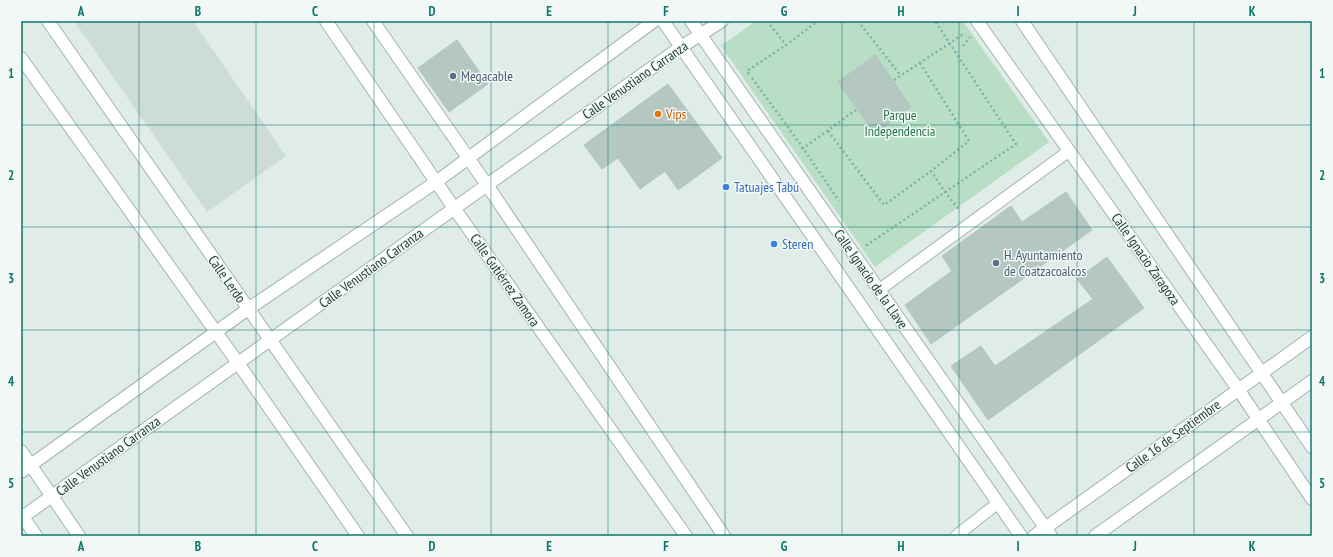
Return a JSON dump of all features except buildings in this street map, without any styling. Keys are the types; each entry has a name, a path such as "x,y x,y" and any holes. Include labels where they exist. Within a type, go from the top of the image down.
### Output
{"street":[{"name":"Calle Lerdo","path":"48,21 407,536"},
{"name":"Calle Gutiérrez Zamora","path":"326,21 454,208 686,536"},
{"path":"373,21 487,185 724,536"},
{"path":"26,469 248,309 436,182 654,21"},
{"name":"Calle Ignacio de la Llave","path":"663,21 1021,536"},
{"name":"Calle Ignacio de la Llave","path":"691,21 1048,532"},
{"name":"Calle Venustiano Carranza","path":"22,516 51,497 454,208 681,48 722,21"},
{"path":"1022,21 1312,447"},
{"name":"Calle Ignacio Zaragoza","path":"978,22 1238,390 1312,499"},
{"path":"21,58 238,363 358,536"},
{"name":"Calle 16 de Septiembre","path":"1034,536 1048,532 1262,372 1312,337"},
{"path":"1095,536 1312,381"},
{"path":"21,451 26,469 51,497 79,536"},
{"path":"22,516 36,536"}],"lane":[{"path":"879,290 1069,151"},
{"path":"956,536 998,503"}],"path":[{"path":"767,21 786,45"},
{"path":"818,21 748,71 842,206"},
{"path":"858,21 901,76"},
{"path":"863,239 868,245 1016,144 935,21"},
{"path":"894,80 950,43 978,22"},
{"path":"828,131 884,205 931,171 969,141 920,63"},
{"path":"788,160 856,110"},
{"path":"931,171 957,208"}],"shaded area":[{"path":"74,21 193,21 286,156 207,212"}],"green space":[{"name":"Parque Independencia","path":"756,21 963,21 1049,142 875,267 721,46"}],"place":[{"name":"Megacable","path":"453,76"},
{"name":"Vips","path":"658,114"},
{"name":"Tatuajes Tabú","path":"726,187"},
{"name":"Steren","path":"774,244"},
{"name":"H. Ayuntamiento de Coatzacoalcos","path":"996,263"}]}
